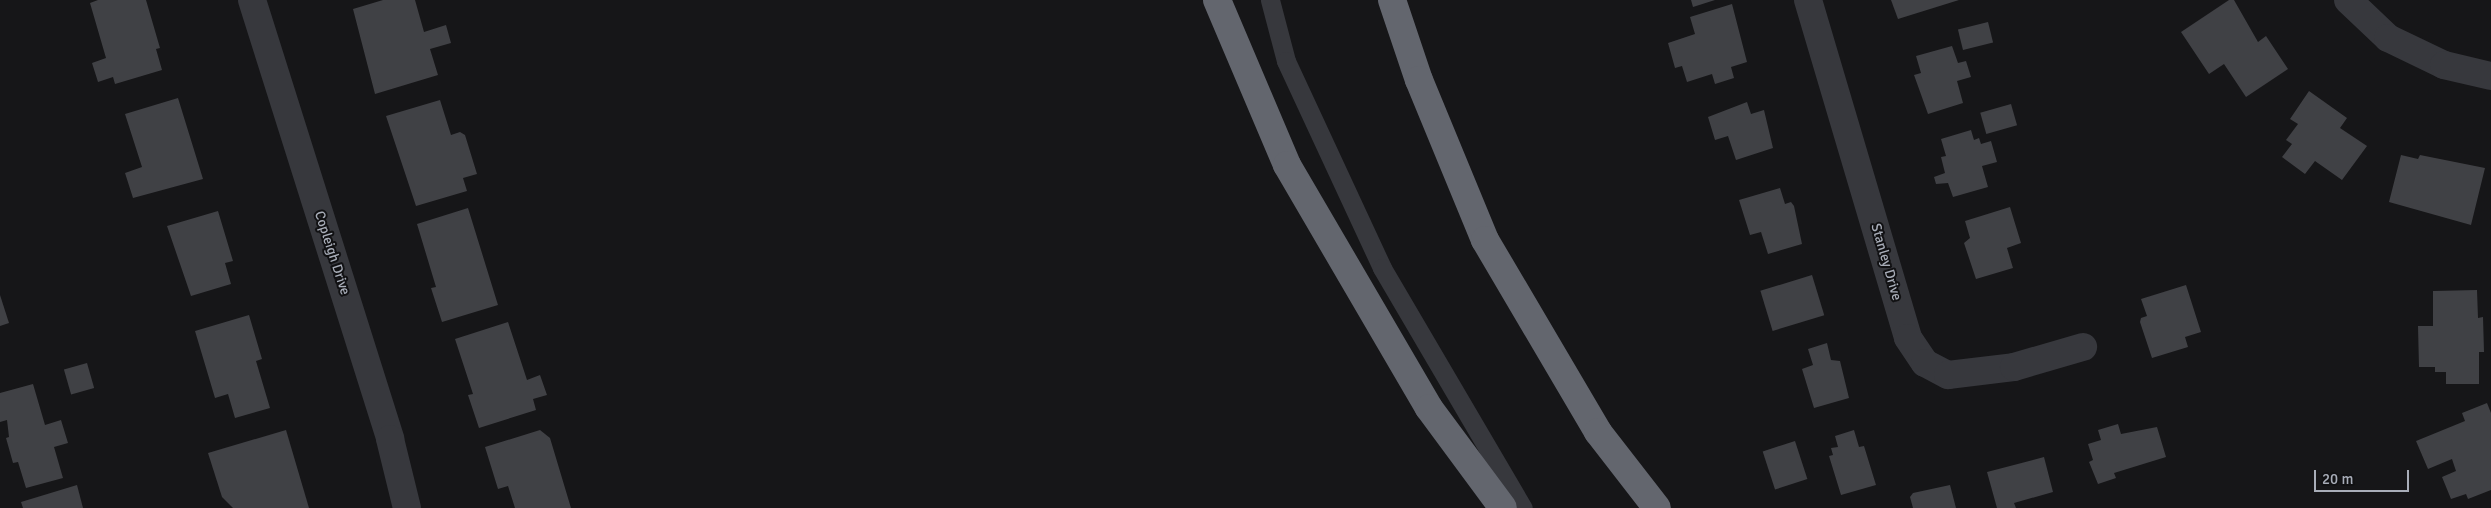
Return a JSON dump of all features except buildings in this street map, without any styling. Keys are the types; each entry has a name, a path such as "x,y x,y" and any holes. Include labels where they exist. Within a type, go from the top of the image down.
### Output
{"highway":[{"path":"1217,0 1287,165 1429,408 1503,508"},
{"path":"1392,0 1419,80 1485,240 1598,432 1657,508"}],"street":[{"name":"Copleigh Drive","path":"252,0 390,439 407,508"},
{"name":"Stanley Drive","path":"1808,0 1908,338 1925,364 1948,375 2014,367 2083,347"},
{"path":"2348,0 2388,38 2444,66 2491,76"}],"lane":[{"path":"1270,0 1286,61 1382,268 1523,508"}]}
